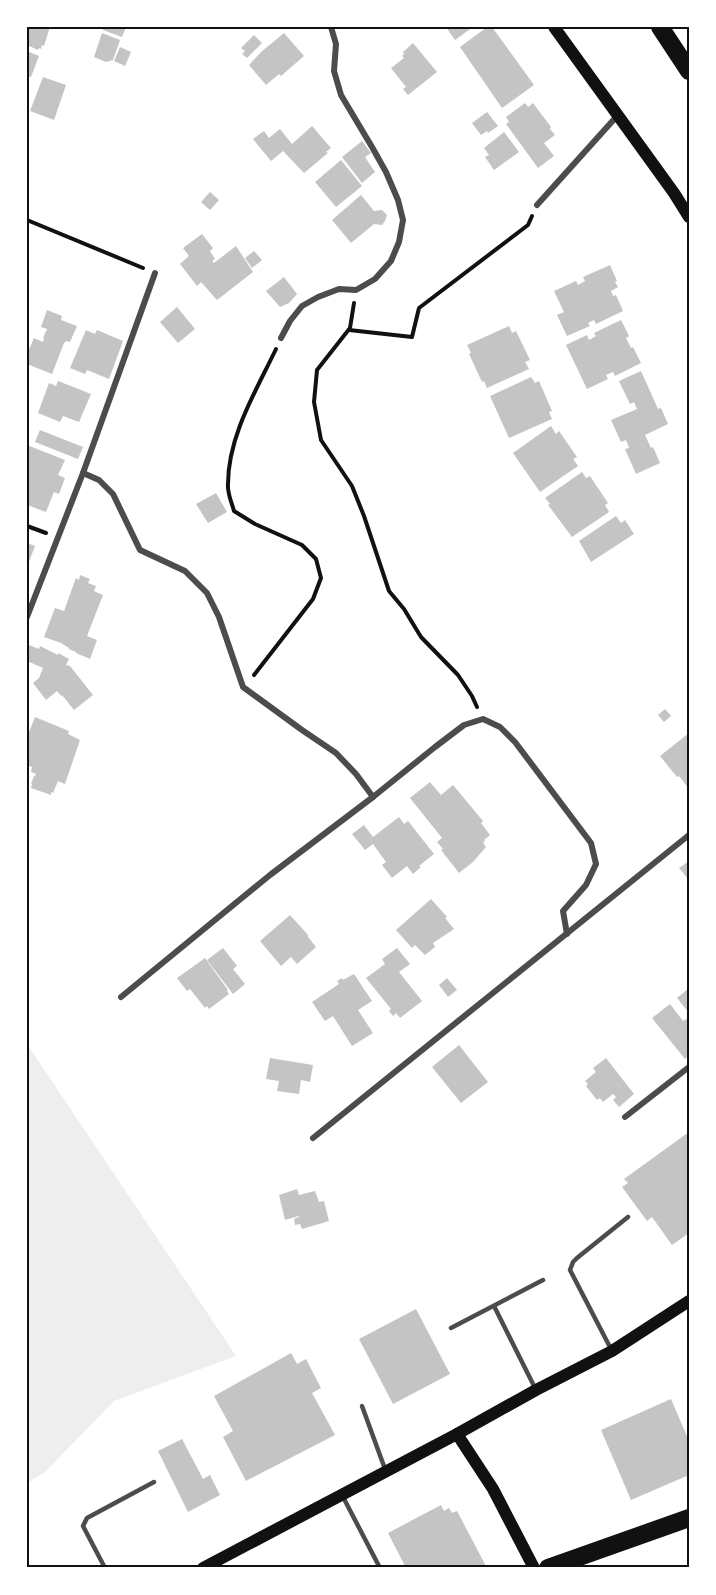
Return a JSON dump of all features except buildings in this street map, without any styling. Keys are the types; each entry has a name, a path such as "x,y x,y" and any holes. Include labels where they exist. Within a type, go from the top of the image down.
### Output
{"highway":[{"path":"660,27 689,71"},
{"path":"548,1568 689,1518"}],"main road":[{"path":"554,27 689,217"},
{"path":"203,1568 612,1351 689,1301"},
{"path":"457,1434 493,1489 534,1568"}],"street":[{"path":"281,338 290,321 302,306 339,289 356,290 375,279 391,261 399,242 403,220 398,200 386,172 341,95 334,71 336,44 331,27"},
{"path":"537,205 618,115"},
{"path":"27,617 83,473 155,273"},
{"path":"83,473 99,480 113,494 140,549 185,572 207,593 219,617 243,687 336,753 373,797"},
{"path":"121,997 270,874 464,725 483,719 500,727 515,742 591,843 596,864 586,885 563,911 567,934"},
{"path":"314,1138 689,835"},
{"path":"625,1117 689,1067"}],"lane":[{"path":"612,1351 570,1270 577,1258 628,1217"},
{"path":"451,1328 543,1280"},
{"path":"494,1306 536,1390"},
{"path":"362,1406 386,1471"},
{"path":"105,1568 82,1526 87,1518 154,1482"},
{"path":"342,1495 380,1568"}],"path":[{"path":"349,330 412,337 419,308 528,225 537,205"},
{"path":"27,220 155,273"},
{"path":"356,290 350,328 316,370 314,402 321,440 351,486 364,516 389,591 404,609 421,637 458,675 483,719"},
{"path":"243,687 313,598 321,578 316,559 302,544 255,524 234,511 227,486 232,449 244,416 281,338"}],"shaded area":[{"path":"27,1044 236,1356 114,1401 45,1472 27,1483"}]}
